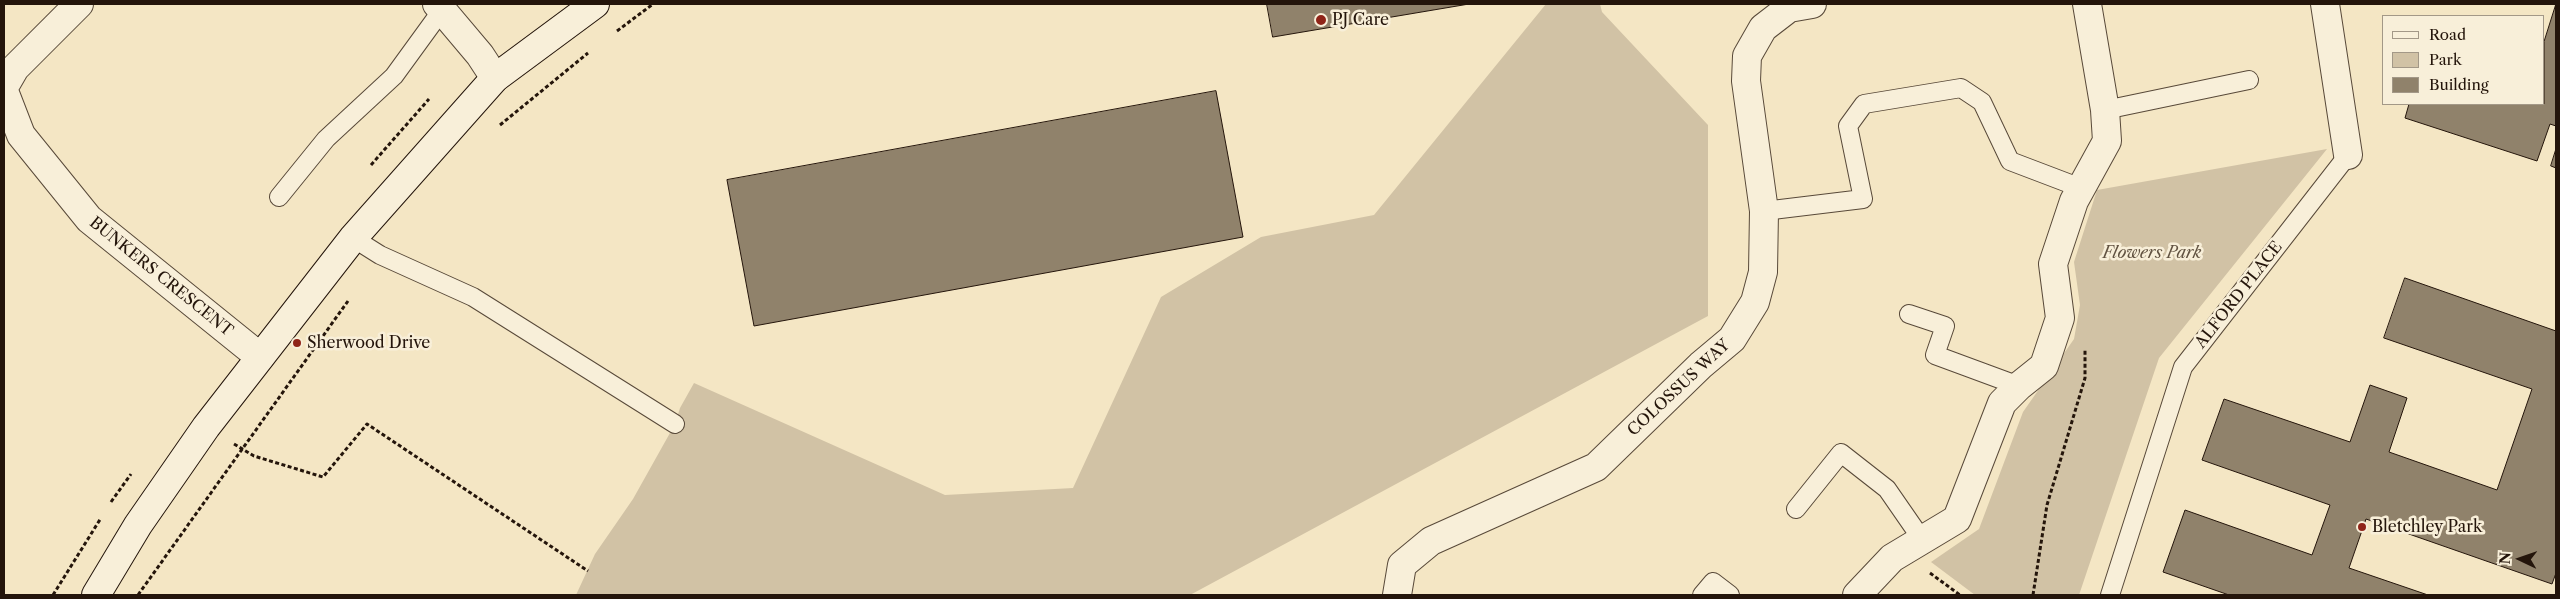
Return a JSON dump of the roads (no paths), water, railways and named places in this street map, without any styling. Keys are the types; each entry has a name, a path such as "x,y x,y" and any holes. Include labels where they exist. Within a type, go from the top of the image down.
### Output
{"street":[{"path":"4,87 15,68 79,4"},
{"path":"96,595 138,525 206,427 353,238 495,78 595,4"},
{"name":"COLOSSUS WAY","path":"1397,595 1402,565 1431,541 1596,467 1700,365 1732,339 1755,302 1763,272 1764,210 1746,81 1747,56 1763,28 1789,8 1812,4"},
{"path":"1857,595 1892,558 1957,519 2002,403 2019,386 2044,366 2060,318 2052,264 2074,201 2107,141 2105,110 2087,4"},
{"name":"ALFORD PLACE","path":"2325,4 2348,155"},
{"path":"439,7 480,55 495,78"},
{"name":"BUNKERS CRESCENT","path":"4,91 21,135 89,219 260,357"}],"lane":[{"path":"279,197 326,139 394,76 439,7"},
{"path":"2105,110 2249,80"},
{"path":"1764,210 1863,199 1848,126 1864,104 1961,88 1982,102 2010,161 2081,188"},
{"name":"ALFORD PLACE","path":"2110,595 2184,367 2348,155"},
{"path":"353,238 380,255 473,297 675,424"},
{"path":"1910,314 1945,326 1935,355 2019,386"},
{"path":"1796,509 1841,453 1886,489 1923,541"},
{"path":"1702,595 1713,582 1730,595"}],"place":[{"name":"PJ Care","path":"1321,20"},
{"name":"Sherwood Drive","path":"297,343"},
{"name":"Bletchley Park","path":"2362,527"}],"park label":[{"name":"Flowers Park","path":"2152,253"}]}
